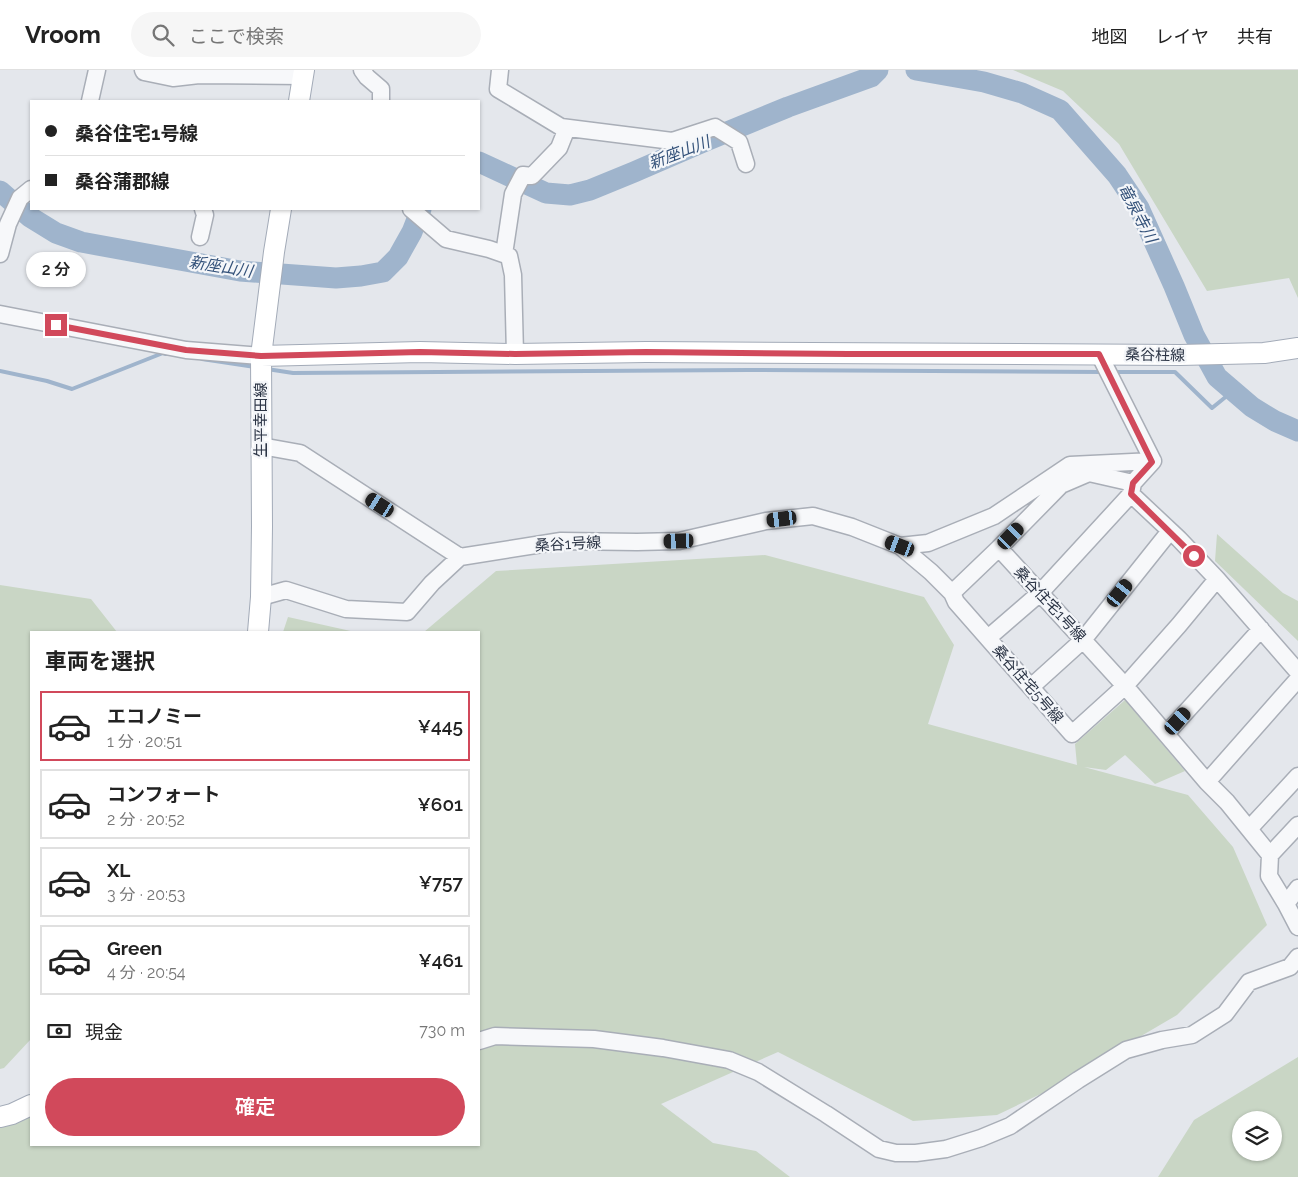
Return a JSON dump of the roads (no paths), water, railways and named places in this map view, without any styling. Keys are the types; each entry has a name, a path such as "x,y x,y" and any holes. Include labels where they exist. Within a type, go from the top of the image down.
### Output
{"main road":[{"path":"299,100 303,73"},
{"name":"生平幸田線","path":"258,631 261,597 262,526 261,356 281,210"},
{"name":"桑谷柱線","path":"261,356 420,352 515,354 656,352 1180,355 1264,353 1298,348"},
{"path":"0,1117 30,1106"}],"street":[{"path":"90,100 97,70"},
{"path":"143,70 144,72 173,78 199,75 303,73"},
{"path":"362,70 381,89 381,100"},
{"path":"500,70 498,90 561,127 672,141 715,127 739,142 746,164"},
{"path":"504,254 513,194 523,175 532,176 559,148 567,128"},
{"path":"0,254 8,224 26,194"},
{"path":"200,238 205,216 203,210"},
{"path":"412,210 446,239 490,249 509,256 513,275 515,354"},
{"path":"0,314 186,350 261,356"},
{"path":"1099,354 1152,462"},
{"path":"261,446 300,453 460,557 407,612 346,609 286,590 261,597"},
{"path":"988,638 1040,593 1132,488 1152,462"},
{"path":"900,546 928,543 994,516 1070,465 1152,462"},
{"path":"952,593 1061,485 1089,473 1132,488 1170,531 1217,579 1298,672"},
{"name":"桑谷1号線","path":"460,557 561,541 679,541 766,521 813,516 852,527 900,546"},
{"path":"1031,687 1083,640 1170,531"},
{"name":"桑谷住宅5号線","path":"900,546 952,593 956,602 1072,734 1125,686 1217,579"},
{"name":"桑谷住宅1号線","path":"999,548 1125,686 1207,782 1227,802 1270,855"},
{"path":"1166,734 1261,629"},
{"path":"1207,782 1298,679"},
{"path":"1249,829 1298,776"},
{"path":"1298,825 1270,855 1269,876 1298,927"},
{"path":"1286,904 1298,888"},
{"path":"480,1041 495,1036 594,1039 663,1048 729,1060 758,1072 880,1149 896,1153 916,1153 946,1149 1010,1126 1126,1050 1162,1040 1192,1035 1225,1014 1249,982 1290,967 1298,957"}],"waterway":[{"name":"新座山川","path":"480,162 546,193 570,195 590,190 788,107 871,77 878,70"},
{"name":"竜泉寺川","path":"916,70 984,82 1022,93 1060,110 1117,175 1139,208 1194,335 1217,377 1252,407 1275,421 1298,431"},
{"name":"新座山川","path":"0,191 30,217 56,233 81,242 240,271 336,278 383,272 398,257 412,232 421,210"},
{"path":"0,371 47,381 72,389 163,353 166,354"},
{"path":"202,359 255,367"},
{"path":"267,369 293,373 747,370 1102,372"},
{"path":"1114,372 1175,372 1212,408 1233,391"}]}
